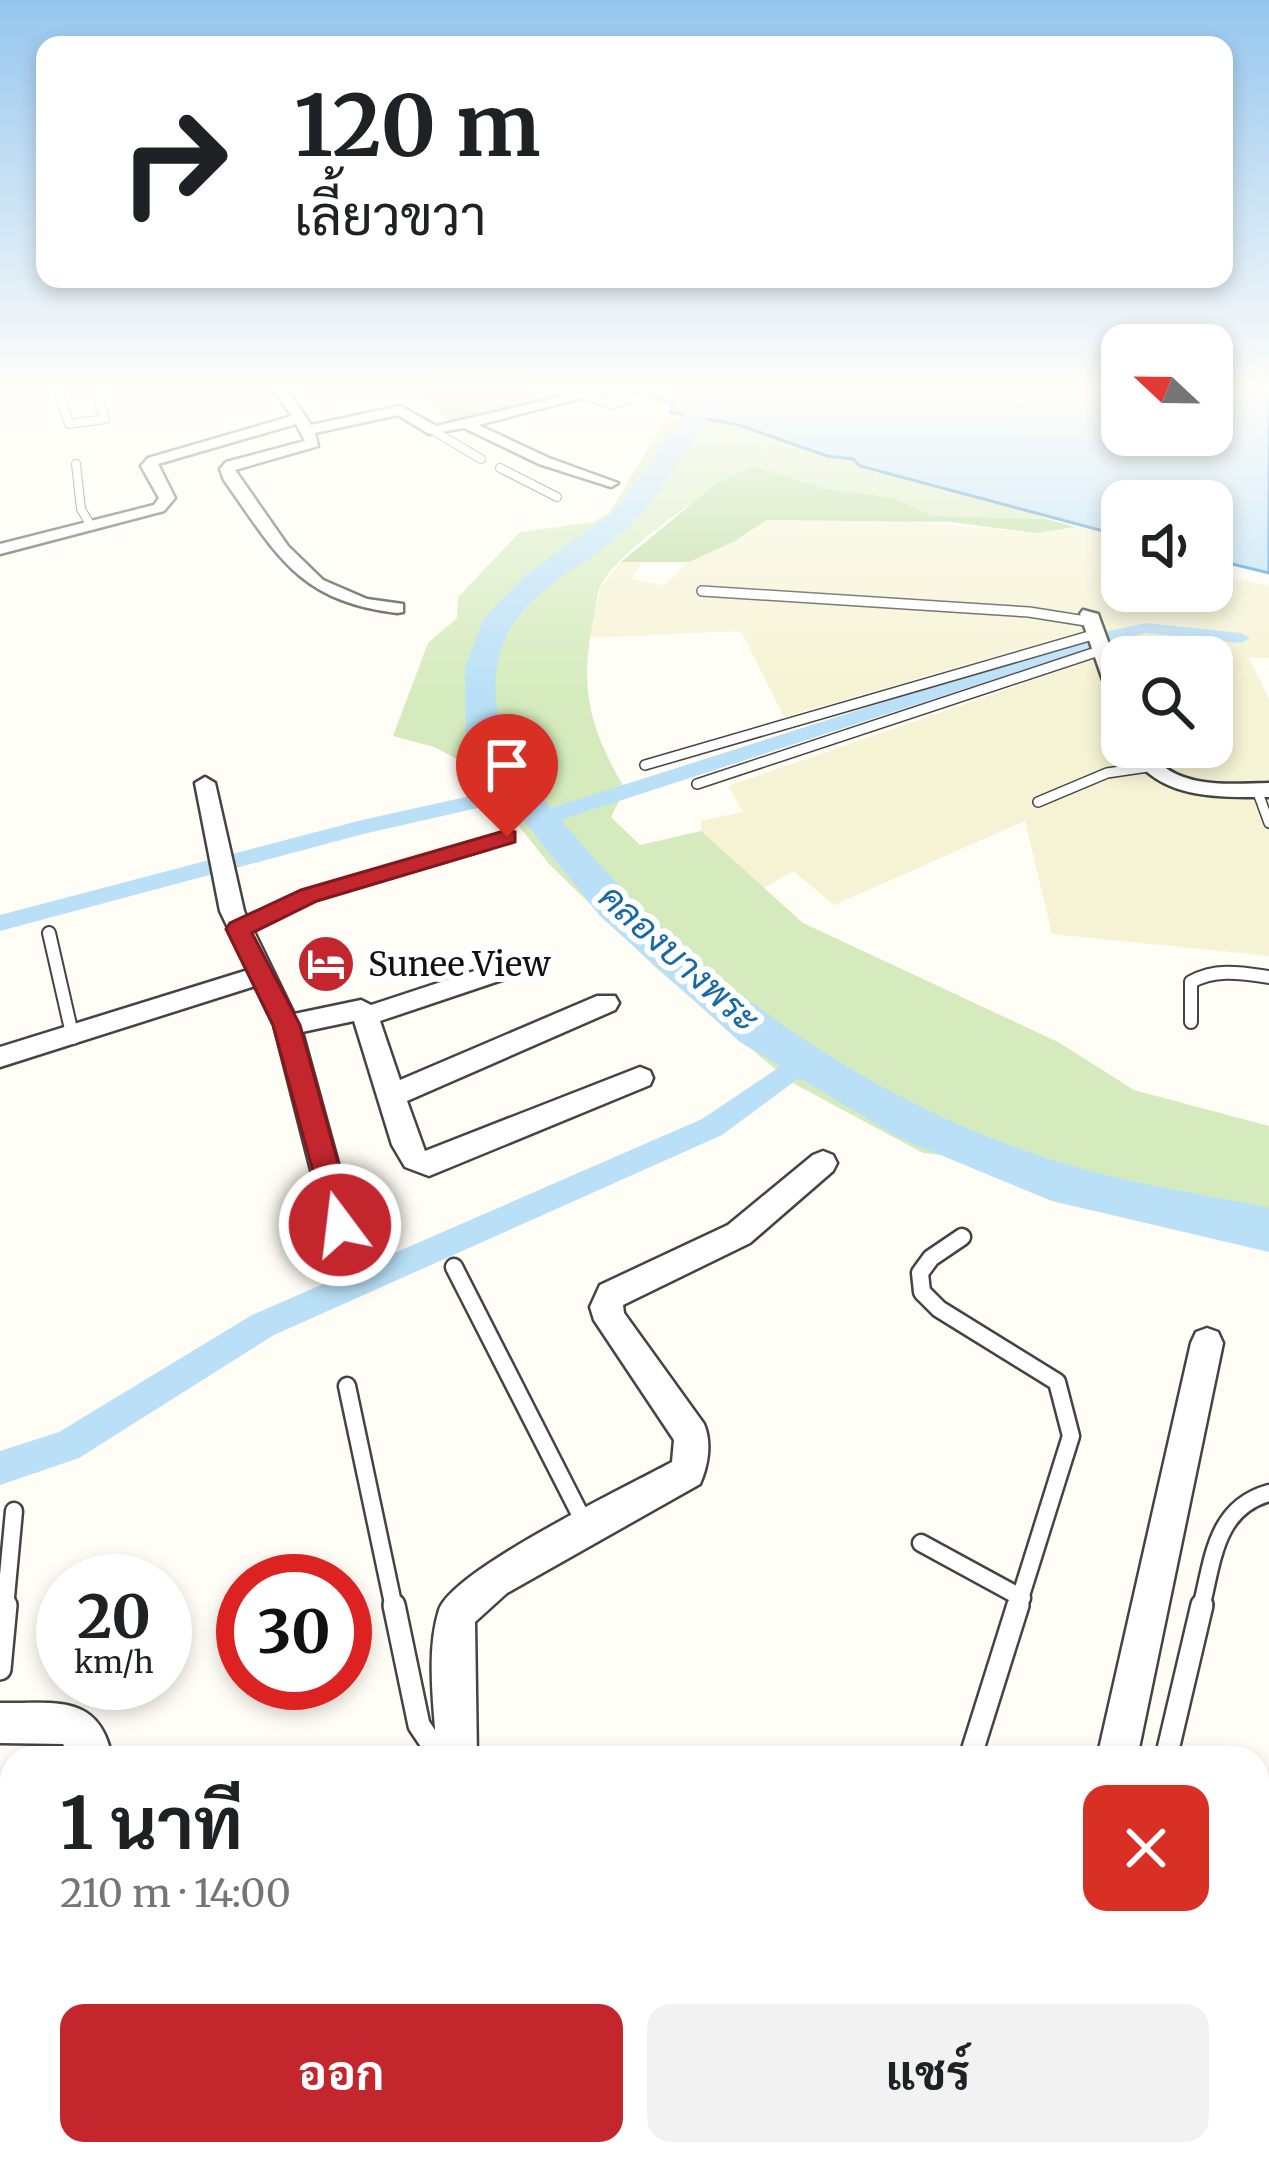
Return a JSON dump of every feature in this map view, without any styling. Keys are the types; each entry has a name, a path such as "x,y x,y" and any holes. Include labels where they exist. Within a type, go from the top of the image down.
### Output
{"street":[{"path":"0,549 149,512 165,504 164,493"},
{"path":"241,493 311,584 350,602 397,608"},
{"path":"1095,630 1101,647"},
{"path":"1155,768 1171,781 1263,790"},
{"path":"205,783 238,929 286,1025 340,1225"},
{"path":"286,1025 351,1010 366,1016 514,967"},
{"path":"0,1057 74,1038 260,975"},
{"path":"389,1097 606,1003"},
{"path":"366,1016 406,1145 415,1159 429,1165 640,1078"},
{"path":"457,1746 453,1650 457,1613 494,1580 688,1472 692,1436 610,1320 606,1307 611,1295 739,1234 823,1163"},
{"path":"1120,1746 1207,1343"},
{"path":"0,1723 71,1724 90,1746"}],"lane":[{"path":"79,493 80,509 91,526"},
{"path":"551,493 557,496"},
{"path":"702,591 1042,613 1095,630"},
{"path":"645,765 1095,630"},
{"path":"698,784 1095,630"},
{"path":"1039,802 1118,768"},
{"path":"1263,790 1269,823"},
{"path":"238,929 309,896 507,837"},
{"path":"49,933 74,1038"},
{"path":"1192,1022 1191,982 1200,975 1215,971 1269,977"},
{"path":"962,1238 931,1258 920,1273 922,1292 939,1309 1058,1382 1071,1436 974,1746"},
{"path":"454,1267 588,1530"},
{"path":"347,1385 419,1725 432,1746"},
{"path":"1169,1746 1218,1537 1244,1500 1269,1493"},
{"path":"0,1670 14,1511"},
{"path":"921,1543 1022,1598"}],"shaded area":[{"path":"872,518 1036,533 1076,527 1101,531 1101,612 1233,612 1233,579 1269,585 1269,658 1249,658 1269,699 1269,956 1052,934 1025,821 834,905 793,871 762,889 701,831 701,821 743,812 728,786 1098,658 1079,632 784,717 741,631 590,638 601,586 621,562 641,562 632,579 664,585 689,562 767,520"}],"green space":[{"path":"621,493 708,493 627,554 598,593 588,689 603,747 625,789 611,817 640,845 701,831 803,923 1058,1042 1134,1090 1269,1126 1269,1217 1038,1165 923,1153 789,1081 656,968 549,864 472,767 434,747 393,736 428,643 457,618 458,597 520,532 593,522 609,513"},
{"path":"705,493 859,493 894,498 933,516 1046,519 1076,527 1036,533 951,522 767,520 689,562 621,562"},
{"path":"859,493 967,493 1022,507 1046,519 933,516 894,498"}],"water":[{"path":"961,493 1101,493 1101,530"},
{"path":"1233,493 1269,493 1269,573 1233,564"}],"waterway":[{"name":"คลองบางพระ","path":"641,493 626,515 534,582 498,619 481,668 483,733 526,801 614,907 755,1030 915,1125 1052,1181 1269,1230"},
{"path":"540,819 1110,636 1146,628 1241,638"},
{"path":"0,923 362,827 520,792"},
{"path":"0,1468 67,1446 263,1325 712,1127 805,1060"}],"place":[{"name":"Sunee View","path":"326,964"}],"route":[{"path":"340,1225 286,1025 238,929 309,896 507,837"}]}
